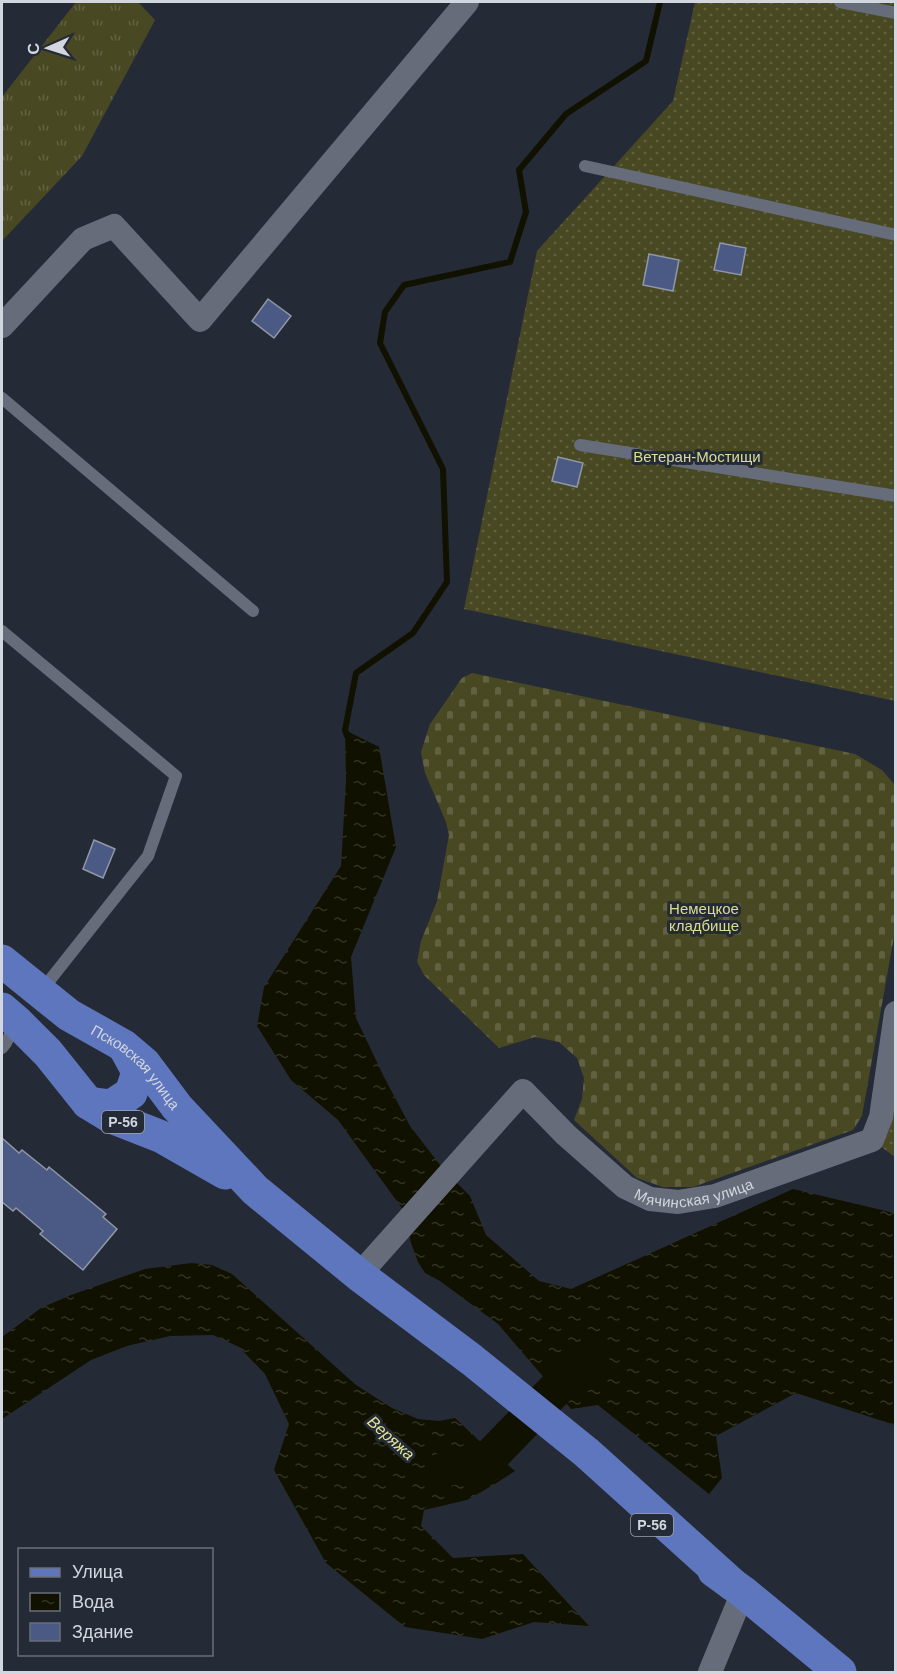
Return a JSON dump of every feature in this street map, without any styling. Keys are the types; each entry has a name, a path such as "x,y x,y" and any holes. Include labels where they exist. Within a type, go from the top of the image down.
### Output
{"main road":[{"name":"Псковская улица","path":"2,961 69,1015 124,1046 144,1063 177,1107 255,1190 467,1368 737,1588"},
{"name":"Псковская улица","path":"6,1026 48,1053 88,1103 111,1117 162,1137 255,1190"},
{"path":"88,1103 111,1106 131,1093 138,1072 124,1046"},
{"name":"Р-56","path":"737,1588 840,1672"}],"street":[{"path":"2,326 83,239 114,226 200,320 467,2"},
{"name":"Мячинская улица","path":"359,1275 523,1091 566,1135 625,1187 650,1199 678,1202 715,1196 872,1140 888,1118 896,1013"},
{"path":"710,1672 737,1588"}],"lane":[{"path":"840,2 896,13"},
{"path":"585,166 896,234"},
{"path":"2,398 253,611"},
{"path":"580,445 896,496"},
{"path":"2,631 176,776 148,856 40,993"}],"green space":[{"path":"76,2 138,2 155,20 82,156 2,241 2,97"},
{"name":"Ветеран-Мостищи","path":"695,2 895,2 895,701 464,609 537,251 673,101"},
{"name":"Немецкое кладбище","path":"472,673 855,754 882,770 895,785 895,931 862,1116 853,1130 693,1187 663,1187 637,1178 574,1120 582,1099 584,1078 577,1058 559,1042 535,1037 499,1048 424,975 417,962 421,941 437,901 449,835 446,822 425,773 421,752 430,724 462,678"},
{"path":"895,1013 895,1157 872,1140"}],"water":[{"path":"345,730 379,747 396,847 351,957 356,1018 410,1126 444,1170 470,1196 486,1235 539,1281 571,1289 793,1189 890,1212 896,1215 895,1425 796,1393 716,1436 722,1478 709,1494 598,1405 571,1409 498,1324 440,1281 425,1273 411,1243 404,1211 338,1120 291,1080 257,1026 264,987 341,866 346,780"},
{"path":"191,1263 212,1265 232,1274 356,1385 392,1408 418,1419 439,1421 455,1418 515,1471 467,1500 424,1510 421,1526 453,1558 523,1554 589,1626 534,1622 482,1639 405,1627 326,1563 274,1470 289,1424 265,1374 239,1347 213,1335 170,1336 127,1346 91,1360 2,1419 2,1337 41,1308 71,1295 145,1269"}],"building":[{"path":"720,243 746,248 741,275 714,270"},
{"path":"649,254 679,260 673,291 643,285"},
{"path":"268,299 291,316 274,338 252,321"},
{"path":"558,457 583,463 577,487 552,481"},
{"path":"94,840 115,849 103,878 83,869"},
{"path":"2,1138 19,1153 22,1150 47,1170 49,1167 106,1214 103,1217 117,1229 83,1270 40,1234 43,1231 16,1208 13,1211 2,1202"}],"waterway":[{"path":"347,736 345,730 356,673 413,633 447,582 443,469 380,343 385,312 404,285 510,262 526,212 519,170 566,114 646,61 660,2"},
{"name":"Веряжа","path":"448,1468 488,1459 579,1365 592,1363"}]}
